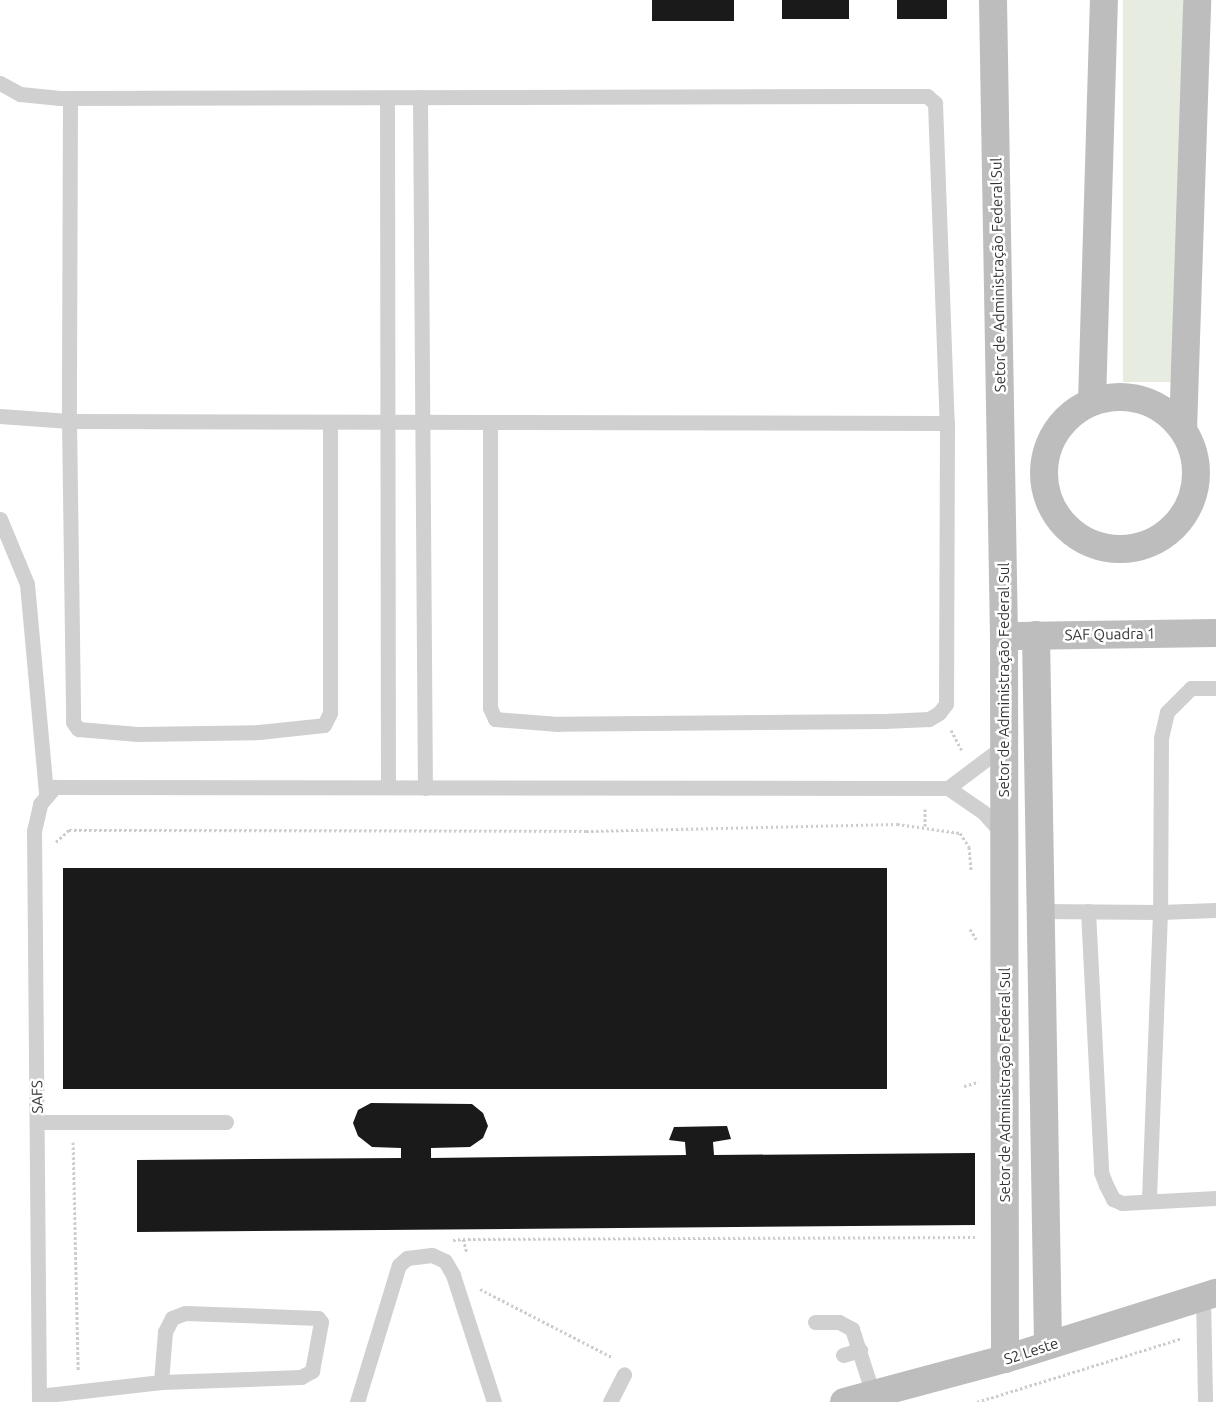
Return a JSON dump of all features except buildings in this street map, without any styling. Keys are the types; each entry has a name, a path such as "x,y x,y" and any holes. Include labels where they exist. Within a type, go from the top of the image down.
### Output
{"street":[{"name":"Setor de Administração Federal Sul","path":"993,0 1004,636 1004,1359"},
{"path":"1092,402 1104,0"},
{"path":"1197,0 1198,447 1197,474 1193,497 1166,534 1121,549 1091,542 1060,519 1044,476 1056,431 1072,414 1092,402 1118,397 1143,400 1166,411 1198,447"},
{"name":"SAF Quadra 1","path":"1004,636 1216,633"},
{"path":"1036,635 1048,1345"},
{"name":"S2 Leste","path":"844,1402 1004,1359 1209,1294"}],"lane":[{"path":"0,83 20,94 70,98 927,96 935,104 938,116 947,423 946,704 939,713 929,719 866,722 558,724 495,719 490,708 490,422"},
{"path":"420,97 425,788"},
{"path":"70,98 69,421 73,722 84,732 138,734 259,732 324,724 330,713 330,422"},
{"path":"387,98 388,787"},
{"path":"0,416 69,421 947,423"},
{"path":"0,519 27,584 46,793 55,787 948,788 983,812 1005,836"},
{"path":"1149,1202 1160,912 1161,738 1167,712 1191,688 1216,688"},
{"path":"948,788 1004,746"},
{"name":"SAFS","path":"39,1399 34,830 46,793"},
{"path":"1040,911 1160,912 1216,910"},
{"path":"1088,911 1101,1172 1113,1199 1122,1203 1216,1198"},
{"path":"37,1122 226,1122"},
{"path":"357,1402 399,1265 406,1258 432,1255 445,1261 454,1275 494,1402"},
{"path":"1204,1402 1209,1294"},
{"path":"39,1399 161,1382 309,1374 323,1329 321,1322 318,1318 185,1313 172,1318 165,1332 161,1382"},
{"path":"816,1322 848,1324 860,1350 873,1394"},
{"path":"844,1355 860,1350"},
{"path":"610,1402 622,1367"}],"path":[{"path":"939,713 957,739 970,771"},
{"path":"924,802 925,826"},
{"path":"52,846 69,830 925,826 960,833 969,847 972,871"},
{"path":"73,1138 78,1374"},
{"path":"462,1239 988,1237"},
{"path":"480,1290 622,1367"},
{"path":"977,1402 1188,1337"}],"shaded area":[{"path":"1123,0 1183,0 1183,382 1123,382"}]}
